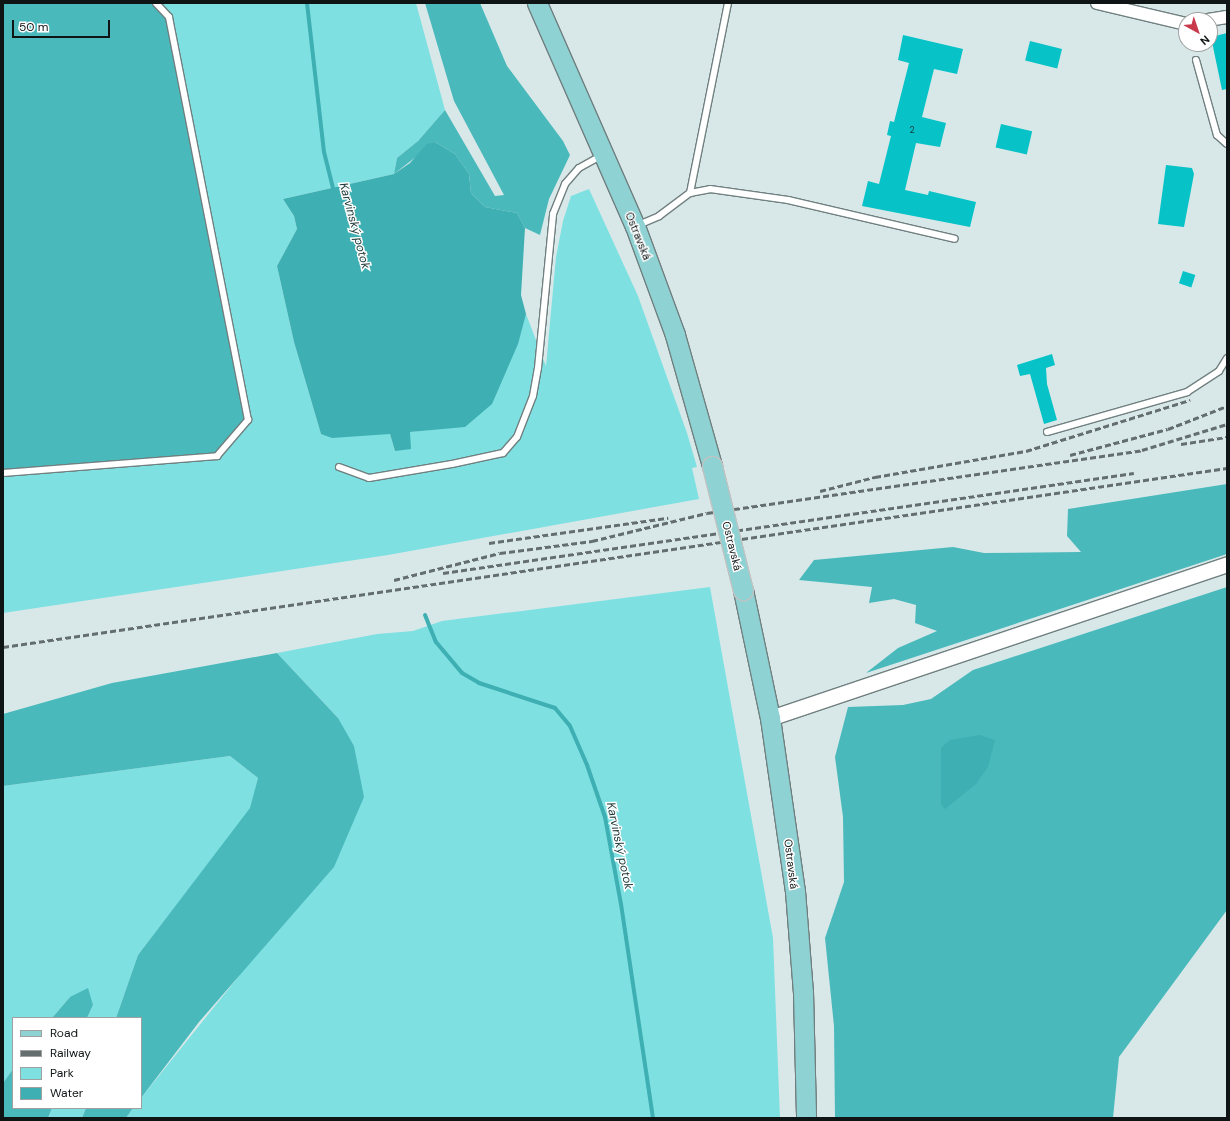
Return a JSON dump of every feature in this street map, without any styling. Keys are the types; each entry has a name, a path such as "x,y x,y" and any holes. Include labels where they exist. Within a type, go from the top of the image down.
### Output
{"main road":[{"name":"Ostravská","path":"537,3 602,155 635,226 675,335 712,466 743,590 770,718 795,891 803,992 806,1118"}],"street":[{"path":"1097,3 1178,22"},
{"path":"770,718 1227,564"}],"lane":[{"path":"3,473 217,456 248,420 169,17 156,3"},
{"path":"690,193 728,3"},
{"path":"1196,60 1217,135 1227,144"},
{"path":"339,467 369,478 399,473 503,453 517,437 533,396 537,375 553,214 565,184 579,168 602,155"},
{"path":"635,226 659,216 690,193 710,189 742,192 955,239"},
{"path":"1047,432 1187,392 1219,371 1227,358"}],"green space":[{"path":"156,3 416,3 445,110 418,141 397,158 394,174 283,199 294,216 297,229 277,266 294,342 321,434 390,434 395,451 410,432 465,426 507,369 526,314 546,366 556,257 563,221 571,196 589,189 638,296 687,433 697,467 692,468 699,499 388,555 3,613 3,473"},
{"path":"710,587 773,938 780,1118 126,1118 132,1109 142,1109 142,1097 239,976 338,718 277,653 377,634 413,631 442,621"},
{"path":"230,756 258,778 251,808 138,955 116,1017 87,1017 93,1005 70,997 53,1017 12,1017 12,1070 3,1083 3,786"},
{"path":"52,1109 86,1109 82,1118 48,1118"}],"shaded area":[{"path":"3,3 156,3 169,17 248,420 217,456 3,473"},
{"path":"425,3 480,3 507,66 563,141 570,155 549,199 540,235 525,228 517,213 485,207 471,193 469,174 455,154 435,142 394,174 397,158 418,141 445,110 495,196 504,195 454,101"},
{"path":"1227,484 1227,554 866,673 898,648 937,631 915,623 916,605 894,599 869,603 872,587 799,580 814,560 953,547 984,553 1081,552 1067,536 1068,509"},
{"path":"1227,587 1227,910 1119,1057 1113,1118 835,1118 834,1026 825,938 844,882 843,817 835,757 848,707 903,705 931,699 973,670"},
{"path":"277,653 338,718 354,746 364,797 334,867 199,1022 142,1097 142,1017 116,1017 138,955 250,808 258,778 230,756 3,786 3,714 112,683"},
{"path":"88,988 93,1005 87,1017 53,1017 70,997"},
{"path":"12,1070 12,1109 52,1109 48,1118 3,1118 3,1083"},
{"path":"86,1109 132,1109 126,1118 82,1118"}],"water":[{"path":"435,142 455,154 469,174 471,193 485,207 517,213 525,228 521,295 526,314 518,344 492,404 465,427 410,432 411,449 395,451 390,434 332,438 321,434 294,342 277,266 297,229 294,216 283,199 394,174 410,163 427,144"},
{"path":"980,735 995,740 988,767 976,784 945,809 941,804 941,748 950,740"}],"building":[{"path":"1227,33 1227,89 1222,90 1214,52 1218,52 1218,35"},
{"path":"903,35 963,49 957,74 934,69 922,117 946,123 940,147 916,143 905,190 928,195 929,191 976,202 970,227 862,206 868,181 879,184 891,136 887,135 890,121 894,122 909,63 898,60"},
{"path":"1030,41 1062,49 1057,68 1025,60"},
{"path":"1001,124 1032,131 1027,155 996,147"},
{"path":"1166,165 1192,168 1194,174 1184,227 1158,224"},
{"path":"1183,271 1195,275 1191,287 1179,283"},
{"path":"1052,354 1055,365 1046,368 1047,384 1057,420 1044,424 1030,374 1020,376 1017,365"}],"waterway":[{"name":"Karvinský potok","path":"307,3 324,152 334,192"},
{"name":"Karvinský potok","path":"425,615 436,642 462,673 479,683 555,708 570,726 587,765 605,817 621,904 653,1118"}],"railway":[{"path":"820,491 875,477 1026,451 1190,400"},
{"path":"1070,455 1168,429 1227,406"},
{"path":"394,580 500,553 592,541 707,513 1142,450 1227,424"},
{"path":"1181,444 1227,437"},
{"path":"3,647 1227,468"},
{"path":"443,573 1134,473"},
{"path":"489,543 668,518"}]}
